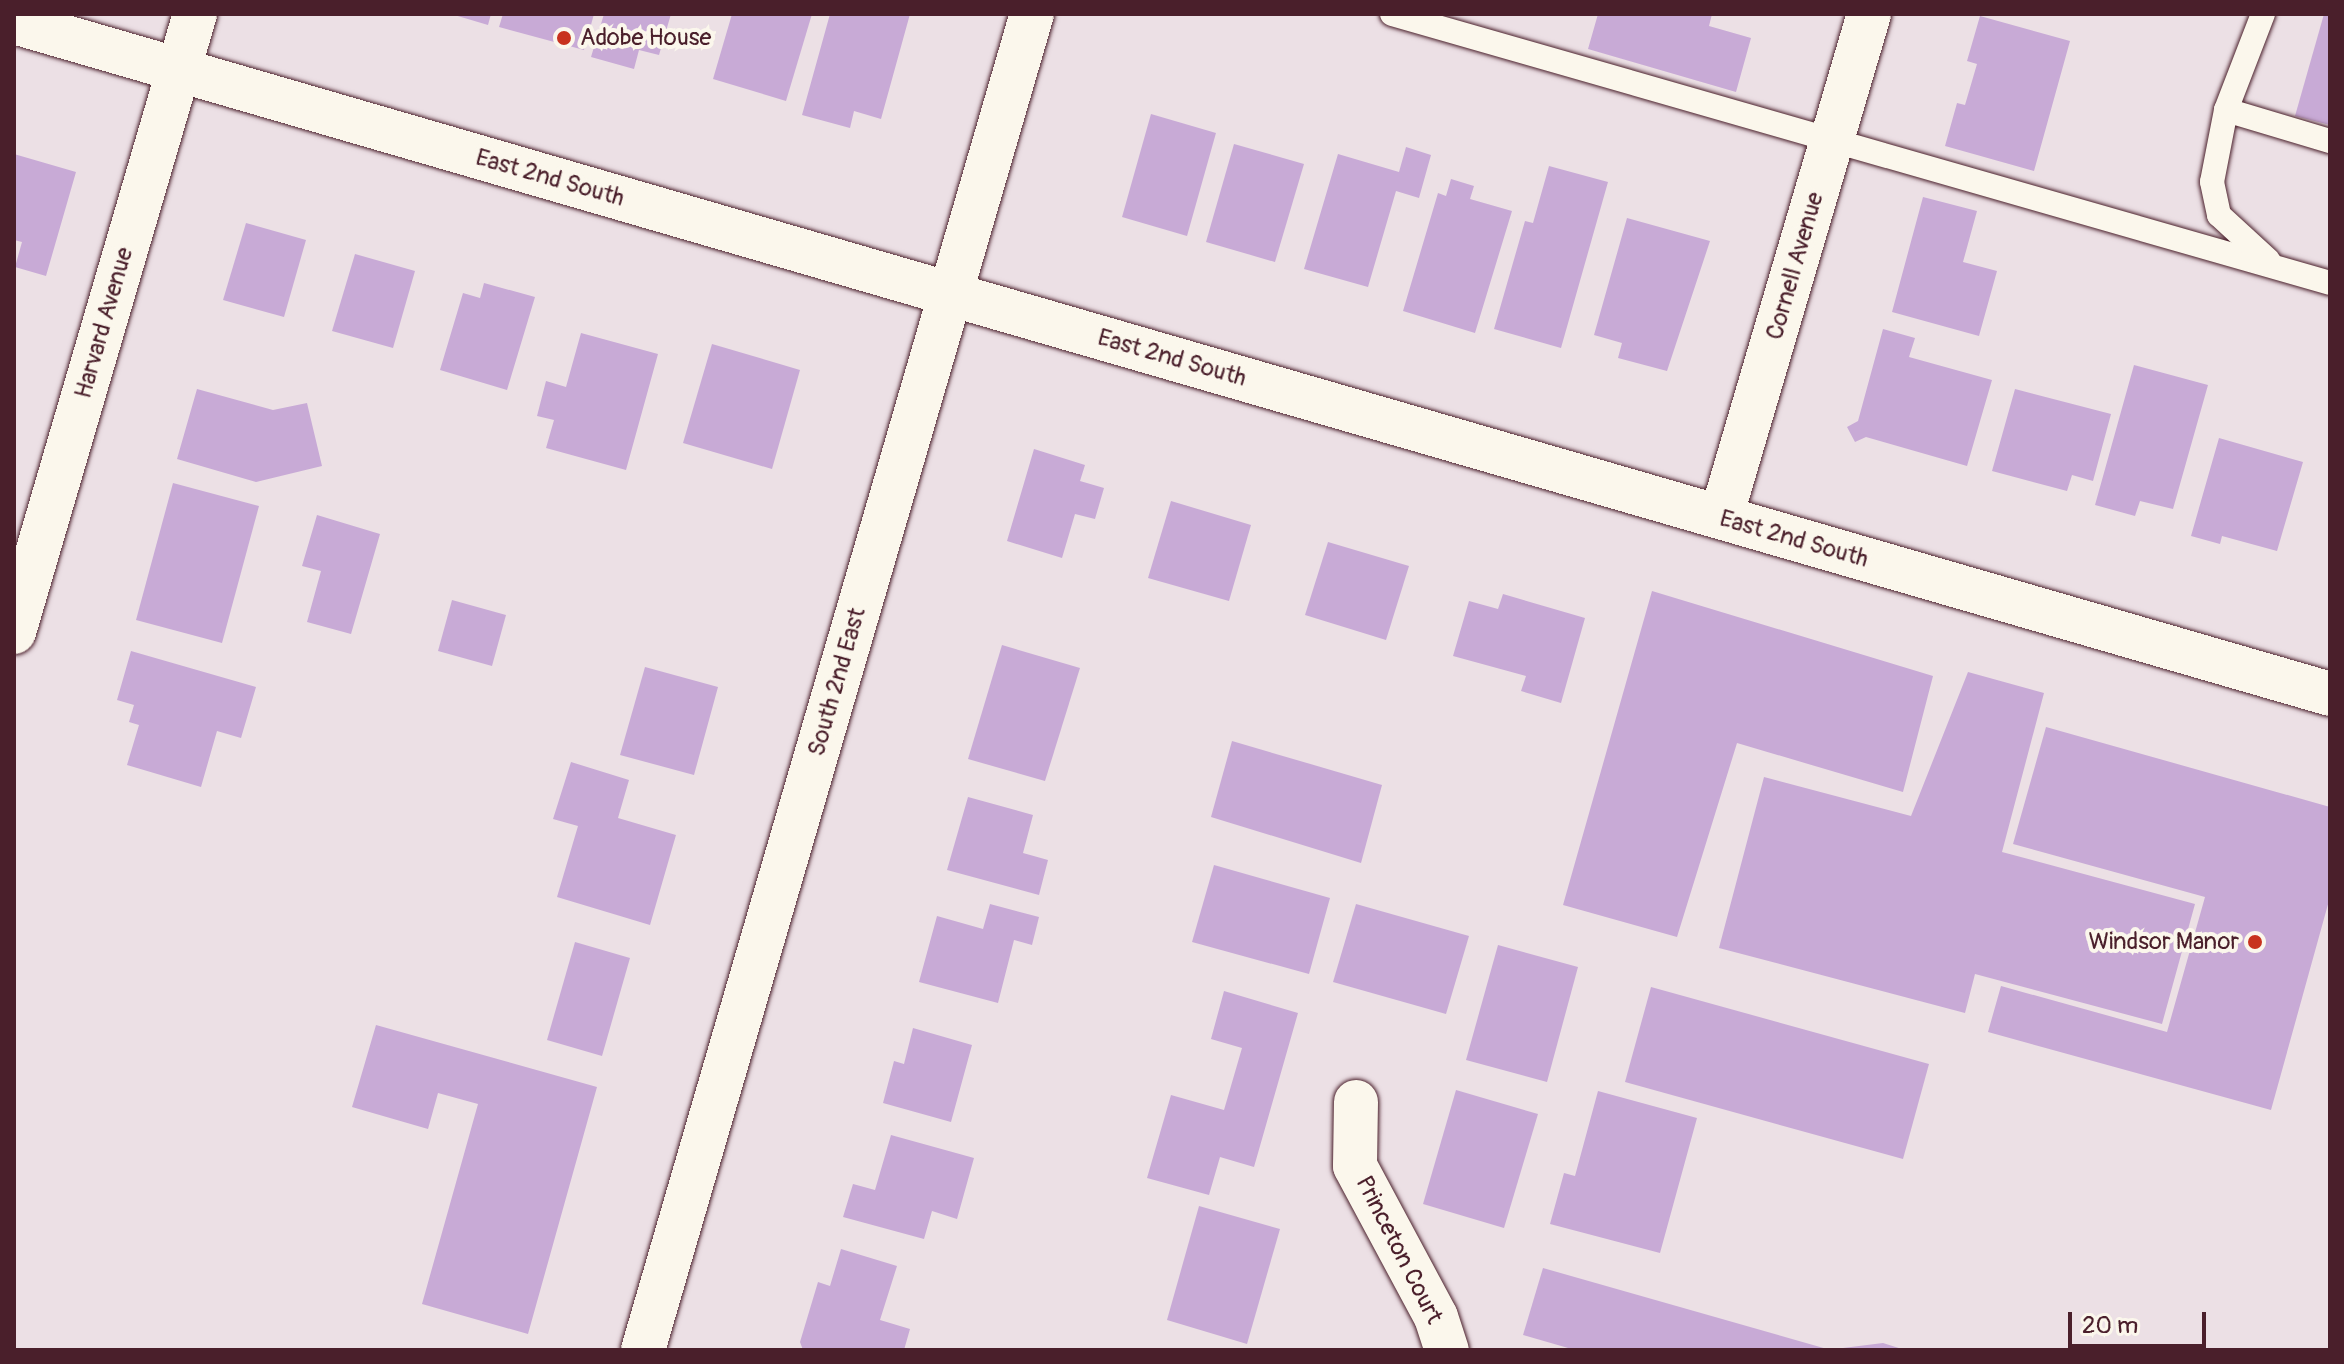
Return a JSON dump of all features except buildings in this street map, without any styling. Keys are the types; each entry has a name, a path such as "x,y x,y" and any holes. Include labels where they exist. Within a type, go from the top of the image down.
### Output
{"street":[{"name":"Harvard Avenue","path":"14,632 195,14"},
{"name":"South 2nd East","path":"643,1350 1032,14"},
{"name":"Cornell Avenue","path":"1721,517 1869,14"},
{"name":"East 2nd South","path":"14,22 2330,694"},
{"name":"Princeton Court","path":"1356,1102 1355,1166 1436,1317 1447,1350"}],"lane":[{"path":"1392,14 1468,24 1832,140 2330,283"},
{"path":"2263,14 2226,110 2212,182 2219,215 2252,250 2284,270"},
{"path":"2226,110 2330,141"}],"place":[{"name":"Adobe House","path":"564,38"},
{"name":"Windsor Manor","path":"2255,942"}]}
